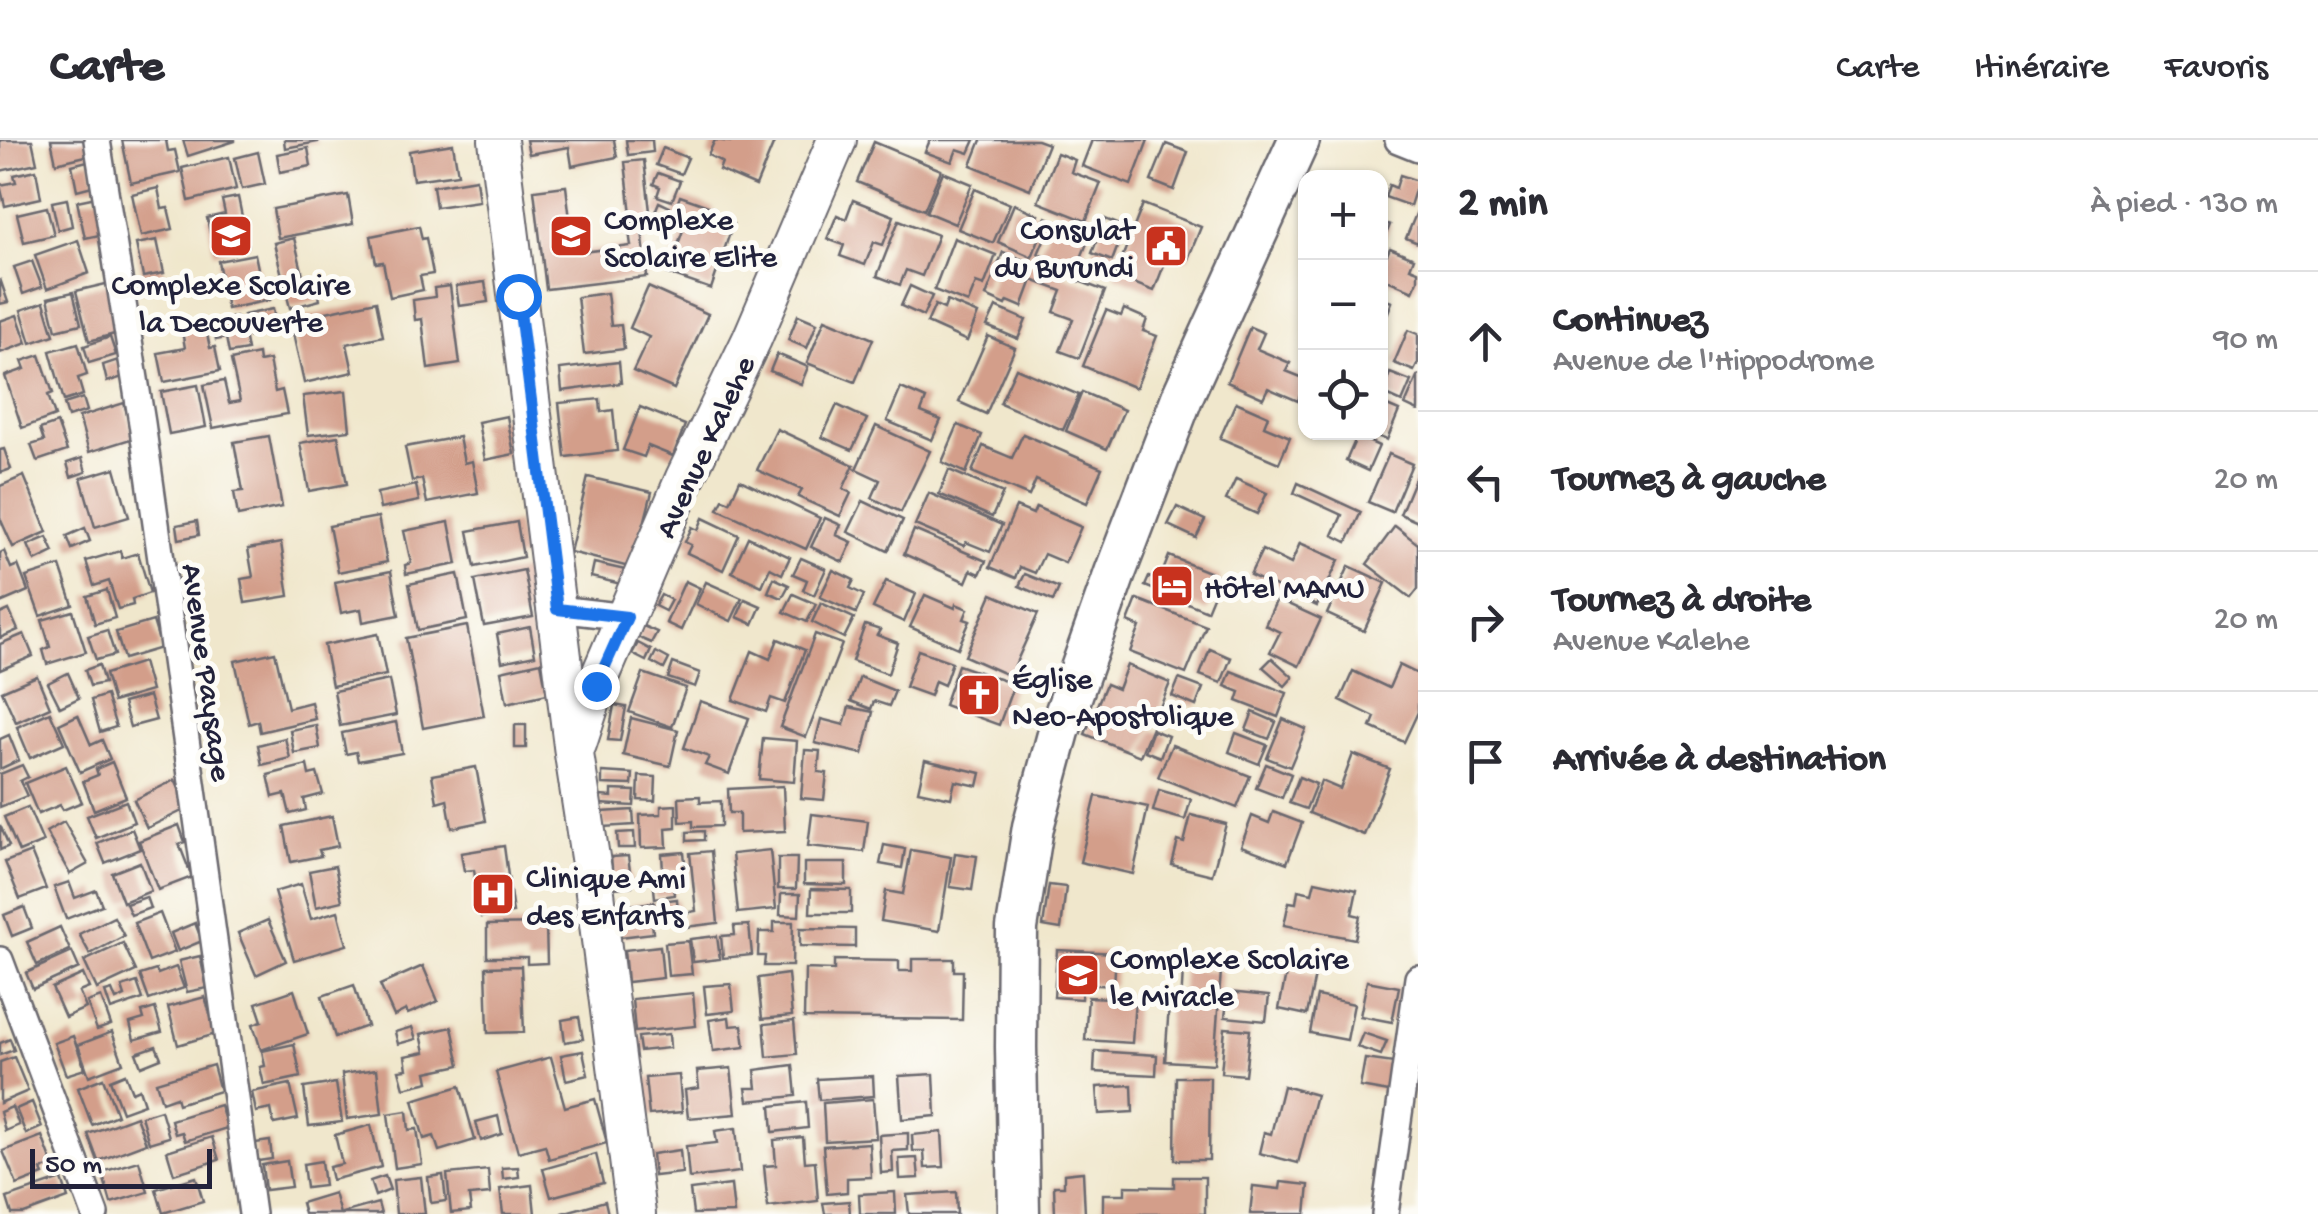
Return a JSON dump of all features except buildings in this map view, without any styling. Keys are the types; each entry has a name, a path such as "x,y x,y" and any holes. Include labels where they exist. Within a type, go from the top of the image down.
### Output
{"main road":[{"path":"1018,1214 1017,928 1033,827 1065,714 1183,395 1299,140"}],"street":[{"name":"Avenue Paysage","path":"97,140 145,442 252,1214"},
{"path":"498,140 636,1214"},
{"name":"Avenue Kalehe","path":"574,754 596,686 685,478 752,339 837,140"},
{"path":"1398,140 1418,148"},
{"path":"557,609 627,617"},
{"path":"0,960 95,1214"},
{"path":"1385,1214 1418,978"}],"place":[{"name":"Complexe Scolaire la Decouverte","path":"231,236"},
{"name":"Complexe Scolaire Elite","path":"571,236"},
{"name":"Consulat du Burundi","path":"1166,246"},
{"name":"Hôtel MAMU","path":"1172,586"},
{"name":"Église Neo-Apostolique","path":"979,695"},
{"name":"Clinique Ami des Enfants","path":"493,894"},
{"name":"Complexe Scolaire le Miracle","path":"1078,975"}],"route":[{"path":"518,296 557,609 627,617 596,686"}]}
